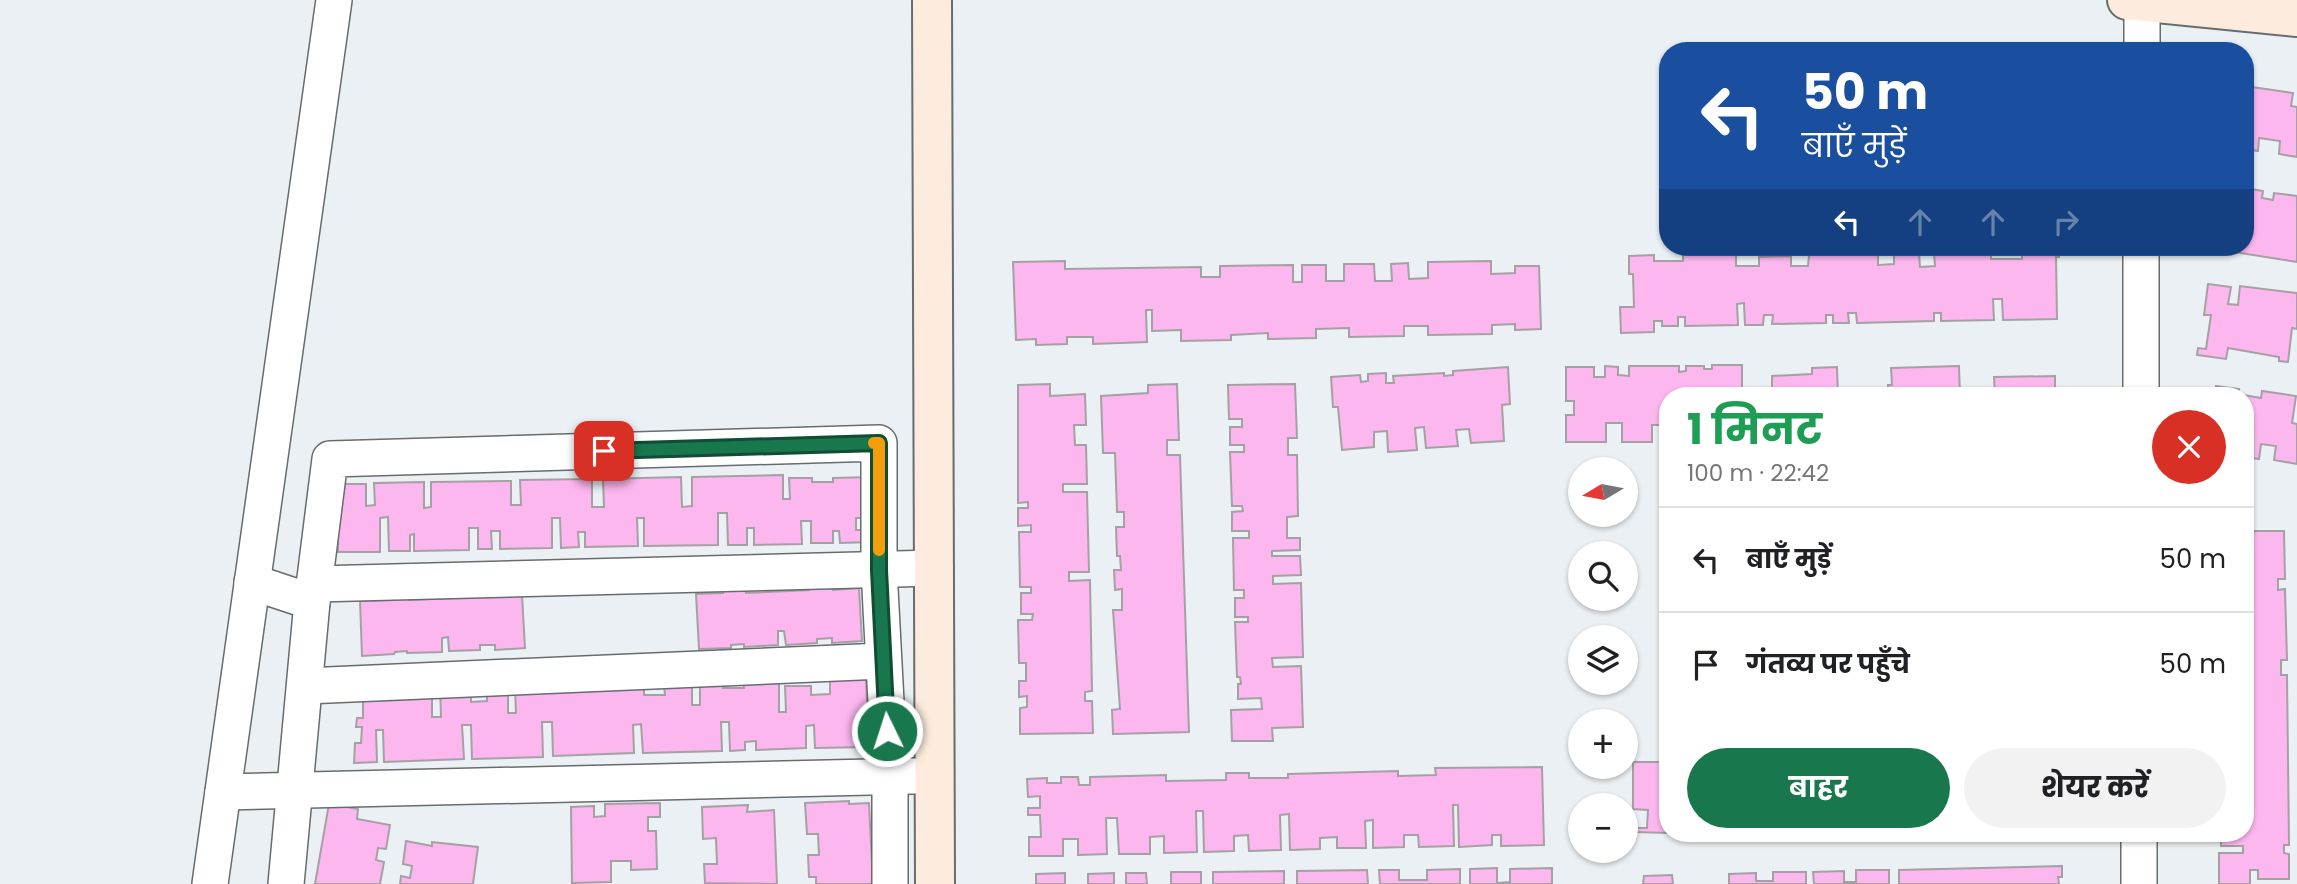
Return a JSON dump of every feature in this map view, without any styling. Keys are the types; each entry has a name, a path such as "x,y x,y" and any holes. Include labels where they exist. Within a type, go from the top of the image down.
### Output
{"street":[{"path":"210,884 334,0"},
{"path":"932,0 935,884"},
{"path":"2141,42 2135,1 2297,18"},
{"path":"2141,256 2141,387"},
{"path":"286,884 314,593 330,459 879,443 879,570 890,777 890,884"},
{"path":"252,582 314,593 935,568"},
{"path":"305,686 883,661"},
{"path":"223,792 935,776"},
{"path":"2139,842 2139,884"}],"building":[{"path":"2254,87 2293,93 2291,106 2297,107 2297,157 2279,154 2280,141 2259,138 2258,151 2254,150"},
{"path":"2254,190 2263,191 2262,198 2273,200 2274,193 2297,196 2297,262 2254,255"},
{"path":"1654,255 1654,261 1683,261 1683,256 1736,256 1736,266 1759,266 1759,257 1791,256 1791,266 1808,266 1809,256 1878,256 1878,265 1894,264 1894,256 1919,256 1920,267 1935,266 1934,256 2022,259 2022,256 2059,256 2056,257 2057,319 2003,320 2002,299 1993,299 1994,320 1941,321 1941,313 1934,313 1934,321 1857,323 1856,313 1848,313 1849,323 1833,323 1833,315 1826,315 1826,323 1772,324 1773,315 1764,315 1763,325 1745,325 1744,303 1737,304 1738,325 1685,326 1685,317 1678,317 1678,326 1662,326 1662,321 1654,321 1654,332 1621,333 1620,307 1634,307 1633,274 1629,274 1629,256"},
{"path":"1065,261 1065,269 1201,267 1201,277 1220,277 1220,266 1293,265 1293,282 1302,282 1302,265 1326,265 1326,281 1344,281 1344,264 1374,264 1375,281 1392,281 1391,264 1408,263 1409,279 1428,278 1428,262 1491,261 1491,274 1515,273 1515,266 1539,266 1541,329 1515,330 1515,324 1492,325 1492,334 1428,335 1428,326 1404,326 1404,336 1349,337 1349,328 1316,329 1316,338 1268,339 1268,333 1231,335 1231,340 1181,341 1181,330 1152,331 1152,310 1146,310 1147,342 1093,344 1093,337 1067,337 1067,344 1036,345 1036,339 1016,340 1013,262"},
{"path":"2208,284 2231,287 2228,304 2238,305 2240,286 2297,293 2297,329 2292,328 2288,362 2279,361 2279,357 2228,348 2226,359 2197,355 2198,348 2206,349 2211,315 2204,315"},
{"path":"1712,365 1742,365 1742,387 1659,387 1659,425 1652,425 1652,442 1622,442 1622,423 1606,423 1606,442 1566,442 1566,415 1574,415 1574,401 1566,401 1566,367 1594,367 1594,377 1605,377 1605,366 1618,367 1618,375 1629,376 1629,366 1679,366 1679,372 1686,371 1686,366 1712,369"},
{"path":"1959,366 1960,387 1888,387 1892,385 1891,368"},
{"path":"1508,367 1510,404 1502,405 1504,441 1471,443 1469,429 1456,430 1458,446 1426,448 1424,427 1415,428 1417,450 1388,452 1387,431 1374,432 1374,447 1342,450 1338,407 1333,407 1331,377 1360,375 1361,382 1368,381 1368,374 1386,373 1386,383 1394,383 1393,376 1444,373 1444,376 1453,375 1453,371"},
{"path":"1837,367 1838,387 1772,387 1772,376 1812,374 1812,368"},
{"path":"2055,376 2055,387 1995,387 1994,377"},
{"path":"1050,384 1050,396 1085,394 1086,425 1074,425 1075,445 1086,445 1087,484 1063,484 1063,492 1087,492 1089,572 1069,572 1069,581 1090,580 1092,691 1085,692 1085,701 1092,701 1093,733 1020,734 1020,708 1027,707 1027,696 1019,697 1019,681 1026,681 1026,663 1019,663 1018,620 1032,620 1033,614 1021,614 1021,593 1031,593 1031,587 1020,587 1019,532 1031,532 1031,525 1018,526 1018,508 1028,508 1028,502 1018,503 1018,385"},
{"path":"1177,384 1179,440 1167,440 1167,455 1180,455 1189,732 1113,734 1112,710 1120,709 1113,610 1122,610 1122,589 1115,590 1114,570 1121,570 1120,556 1117,556 1116,527 1124,527 1124,512 1117,512 1115,453 1103,453 1101,396 1148,393 1148,385"},
{"path":"1295,384 1297,438 1288,438 1288,455 1297,455 1298,516 1287,517 1287,538 1300,538 1300,550 1272,551 1272,556 1300,556 1301,575 1273,576 1273,584 1301,583 1303,657 1272,658 1273,667 1301,666 1303,727 1272,728 1273,741 1232,741 1231,710 1262,709 1261,698 1238,699 1238,684 1241,684 1240,677 1237,677 1235,622 1248,622 1248,617 1235,617 1235,598 1244,598 1244,590 1234,590 1233,538 1249,538 1249,531 1232,531 1232,512 1243,511 1242,506 1232,506 1230,452 1244,452 1244,445 1230,445 1230,427 1242,427 1242,419 1229,419 1228,385"},
{"path":"2262,391 2296,396 2292,423 2297,424 2297,464 2274,460 2276,446 2261,444 2259,459 2254,458 2254,397 2261,398"},
{"path":"783,475 783,499 790,499 789,478 833,482 833,478 870,477 871,518 856,518 856,530 872,530 872,542 840,543 839,531 833,531 833,543 811,543 811,521 801,521 802,544 754,545 754,528 747,528 747,545 728,545 727,513 718,513 718,545 644,546 644,518 637,518 638,546 585,547 585,532 578,532 579,547 561,548 560,518 552,518 552,548 500,549 500,531 491,531 492,549 478,549 478,528 469,528 469,550 414,551 414,534 410,535 410,551 389,551 388,517 380,518 380,552 338,552 337,484 366,484 366,506 375,505 374,483 424,482 424,508 431,507 431,482 511,481 511,505 521,505 520,480 592,479 592,507 604,507 603,479 681,477 682,507 692,506 692,477"},
{"path":"2254,531 2284,531 2285,579 2278,579 2278,590 2285,589 2287,660 2281,660 2281,675 2287,675 2289,845 2284,845 2284,853 2289,854 2289,879 2258,879 2258,870 2250,870 2250,884 2219,884 2219,853 2243,853 2243,846 2221,846 2221,842 2254,842"},
{"path":"832,584 833,590 859,588 862,641 832,643 832,638 817,639 817,643 786,645 784,631 778,631 778,645 744,647 744,644 731,645 731,648 699,649 696,594 723,593 723,587 745,586 746,593 809,590 809,585"},
{"path":"409,593 409,600 522,595 525,648 495,650 495,645 480,645 480,650 449,651 448,637 442,638 442,652 407,651 362,656 360,601 387,600 386,594"},
{"path":"830,679 866,679 869,747 815,748 814,725 806,726 806,748 756,750 756,741 745,742 745,750 730,751 729,722 721,722 722,751 643,753 641,724 633,725 634,753 553,756 552,722 542,722 543,757 472,759 471,725 462,725 464,759 384,762 383,730 376,730 377,762 354,763 355,743 361,743 362,727 356,727 357,718 363,718 363,700 432,687 432,717 441,717 440,686 471,685 471,702 487,701 487,691 508,691 508,713 516,713 515,688 644,685 644,695 665,695 664,685 692,684 692,705 700,705 700,684 724,684 723,688 744,688 743,683 779,682 779,712 786,712 785,686 811,686 811,695 830,694"},
{"path":"1638,762 1659,762 1659,833 1638,832 1638,828 1647,828 1648,810 1638,809 1638,793 1633,793 1633,779 1638,779"},
{"path":"1542,767 1544,845 1501,846 1501,835 1492,835 1492,845 1459,847 1458,805 1453,805 1454,846 1419,847 1418,835 1404,835 1404,847 1373,848 1373,820 1365,821 1366,848 1337,848 1337,837 1320,838 1320,849 1290,850 1289,814 1280,815 1281,850 1249,851 1248,835 1234,836 1234,851 1204,852 1203,811 1196,811 1197,852 1164,853 1164,836 1150,837 1150,854 1119,854 1117,818 1106,818 1107,854 1078,855 1078,839 1063,839 1063,856 1029,856 1029,837 1041,837 1040,815 1028,815 1028,808 1040,808 1040,796 1028,797 1027,779 1047,778 1047,783 1061,783 1061,777 1078,777 1079,785 1090,785 1090,777 1166,775 1166,781 1226,780 1226,773 1249,773 1249,778 1288,778 1288,774 1398,771 1398,776 1436,775 1435,768"},
{"path":"849,801 849,804 869,803 873,884 816,884 816,877 809,877 808,855 819,855 818,834 807,834 805,803"},
{"path":"660,803 660,817 648,817 648,831 656,831 657,869 631,870 631,861 611,861 611,882 572,883 571,807 594,806 594,817 605,816 605,804"},
{"path":"329,804 358,809 357,819 390,825 386,849 378,848 376,860 384,862 380,884 315,884"},
{"path":"748,805 747,812 774,810 777,884 705,883 704,864 717,864 716,838 703,839 702,807"},
{"path":"406,841 432,846 432,842 478,847 473,884 400,884 401,876 410,878 412,866 403,864"},
{"path":"2062,866 2062,877 2058,877 2059,884 1899,884 1899,870"},
{"path":"1497,868 1497,883 1510,882 1510,869 1552,868 1552,884 1470,884 1470,869"},
{"path":"1460,869 1460,884 1380,884 1379,870 1399,870 1399,880 1427,880 1427,870"},
{"path":"1367,870 1368,884 1297,884 1297,871"},
{"path":"1856,870 1889,870 1889,884 1814,884 1813,872 1844,871 1844,882 1856,882"},
{"path":"1284,871 1284,884 1213,884 1213,872"},
{"path":"1171,872 1201,872 1201,884 1171,884"},
{"path":"1773,872 1806,872 1806,884 1729,884 1729,874 1756,873 1756,881 1773,881"},
{"path":"1065,873 1065,884 1036,884 1036,874"},
{"path":"1114,873 1114,884 1088,884 1088,874"},
{"path":"1126,873 1146,873 1147,884 1126,884"},
{"path":"1672,875 1673,884 1643,884 1644,876"}],"slow traffic":[{"path":"874,443 879,443 879,550"}],"route":[{"path":"604,451 879,443 879,570 887,731"}]}
